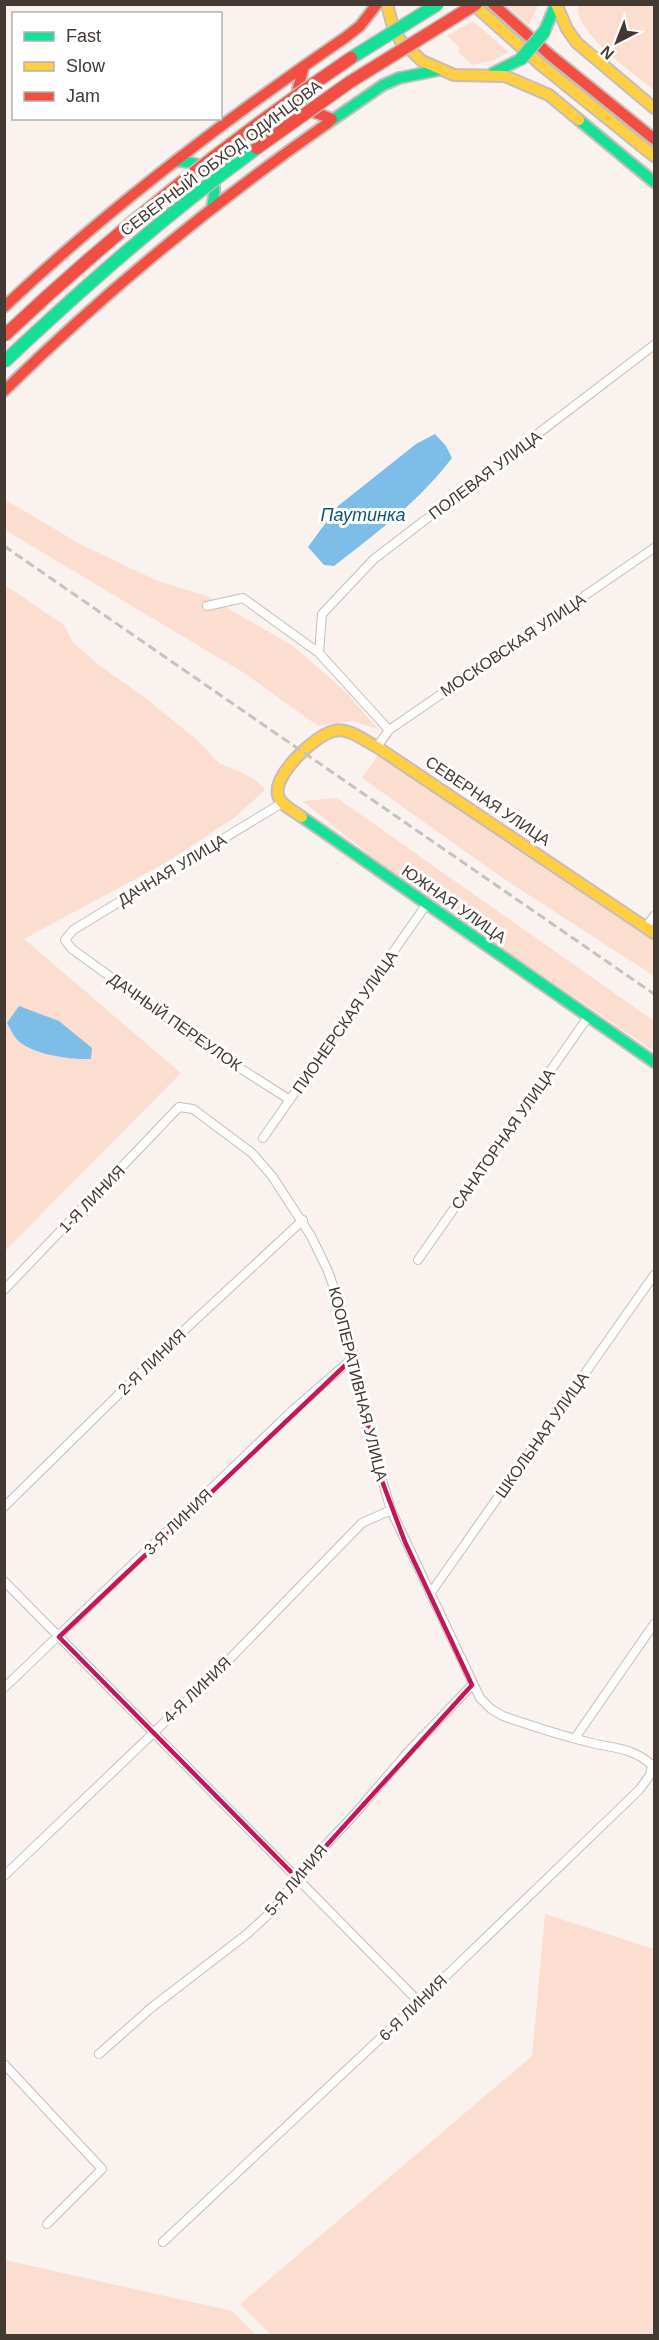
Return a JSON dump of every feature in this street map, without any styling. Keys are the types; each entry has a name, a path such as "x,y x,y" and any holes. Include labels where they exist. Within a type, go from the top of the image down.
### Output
{"main road":[{"path":"4,307 102,219 249,104 360,26 377,4"},
{"path":"387,4 393,27 400,40 422,61 454,75 505,76 549,95 654,182"},
{"name":"СЕВЕРНЫЙ ОБХОД ОДИНЦОВА","path":"4,336 92,255 220,152 348,61 438,4"},
{"path":"475,4 540,64 654,156"},
{"name":"СЕВЕРНЫЙ ОБХОД ОДИНЦОВА","path":"4,362 104,269 231,167 359,76 475,4"},
{"path":"493,4 550,55 654,139"},
{"path":"489,74 504,69 521,59 544,32 556,4"},
{"path":"556,4 567,29 577,43 654,108"},
{"path":"304,66 297,90 302,106 310,113 332,119"},
{"path":"4,391 118,285 212,207 382,85 399,78 439,70"},
{"path":"176,161 187,160 197,163 212,177 216,187 212,207"},
{"name":"СЕВЕРНАЯ УЛИЦА","path":"282,803 278,795 278,784 314,739 335,730 348,732 377,747 650,930"},
{"name":"ЮЖНАЯ УЛИЦА","path":"282,803 654,1062"}],"street":[{"name":"ПОЛЕВАЯ УЛИЦА","path":"319,653 322,614 374,560 654,345"},
{"name":"МОСКОВСКАЯ УЛИЦА","path":"377,747 389,730 654,548"},
{"path":"207,606 243,598 319,653 389,730"},
{"name":"ДАЧНАЯ УЛИЦА","path":"65,940 73,930 282,803"},
{"name":"ПИОНЕРСКАЯ УЛИЦА","path":"263,1138 426,905"},
{"path":"650,930 654,916"},
{"name":"ДАЧНЫЙ ПЕРЕУЛОК","path":"65,940 72,949 210,1049 290,1100"},
{"name":"САНАТОРНАЯ УЛИЦА","path":"418,1260 588,1017"},
{"name":"КООПЕРАТИВНАЯ УЛИЦА","path":"179,1107 193,1108 252,1153 272,1176 303,1221 328,1271 343,1314 354,1357 366,1426 392,1510 472,1685 491,1709 503,1716 593,1744 625,1749 641,1755 652,1765"},
{"name":"1-Я ЛИНИЯ","path":"4,1290 179,1107"},
{"name":"2-Я ЛИНИЯ","path":"4,1507 179,1335 303,1221"},
{"name":"ШКОЛЬНАЯ УЛИЦА","path":"430,1594 654,1275"},
{"name":"3-Я ЛИНИЯ","path":"4,1688 292,1411 354,1357"},
{"name":"4-Я ЛИНИЯ","path":"4,1876 217,1672 362,1523 392,1510"},
{"path":"4,1581 419,2002"},
{"path":"574,1738 654,1624"},
{"name":"5-Я ЛИНИЯ","path":"99,2054 151,2008 272,1912 297,1878 408,1752 472,1685"},
{"name":"6-Я ЛИНИЯ","path":"164,2242 419,2002 639,1790 650,1775 652,1765"},
{"path":"4,2064 102,2169 47,2224"}],"highlighted area":[{"path":"354,1357 376,1465 405,1542 472,1685 297,1878 59,1637"}],"shaded area":[{"path":"506,5 538,5 529,25"},
{"path":"578,5 654,5 654,90 595,40 579,16"},
{"path":"473,21 509,52 492,61 472,65 459,53 459,47 447,36"},
{"path":"4,499 80,544 158,581 207,596 293,646 345,691 378,729 352,721 318,726 244,673 5,530"},
{"path":"5,585 64,625 73,642 96,663 144,697 197,740 219,763 243,773 258,782 265,790 234,818 167,862 24,939 181,1073 5,1251"},
{"path":"380,752 654,936 654,976 501,877 362,778"},
{"path":"337,798 654,1021 654,1051 395,875 302,801"},
{"path":"545,1914 654,1949 654,2335 271,2335 240,2304 532,2056"},
{"path":"5,2260 232,2311 256,2335 5,2335"}],"water":[{"name":"Паутинка","path":"435,434 446,446 452,458 439,474 397,516 366,541 334,566 324,565 308,547 338,506 416,444"},
{"path":"19,1006 59,1021 92,1048 91,1059 55,1056 36,1051 21,1043 7,1023"}],"railway":[{"path":"4,546 654,994"}],"traffic: fast":[{"path":"351,58 438,4"},
{"path":"544,32 556,4"},
{"path":"521,59 544,32"},
{"path":"493,73 521,59"},
{"path":"328,123 383,85 399,78 439,70"},
{"path":"579,120 654,182"},
{"path":"4,362 127,251 257,148"},
{"path":"176,161 196,164 209,173 214,187 212,207"},
{"path":"302,817 654,1062"}],"traffic: slow":[{"path":"387,4 393,27 400,40 422,61 454,75 505,76 549,95 579,120"},
{"path":"473,4 540,64 654,156"},
{"path":"556,4 567,29 577,43 654,108"},
{"path":"302,817 279,799 278,787 282,777 297,757 317,740 334,731 345,731 377,747 654,933"}],"traffic: jam":[{"path":"4,307 85,234 170,165 360,26 377,4"},
{"path":"257,148 350,82 476,4"},
{"path":"493,4 550,55 654,139"},
{"path":"4,336 86,261 172,190 260,122 351,58"},
{"path":"304,66 298,88 300,102 311,111 332,119"},
{"path":"4,391 160,250 285,153 328,123"}]}
